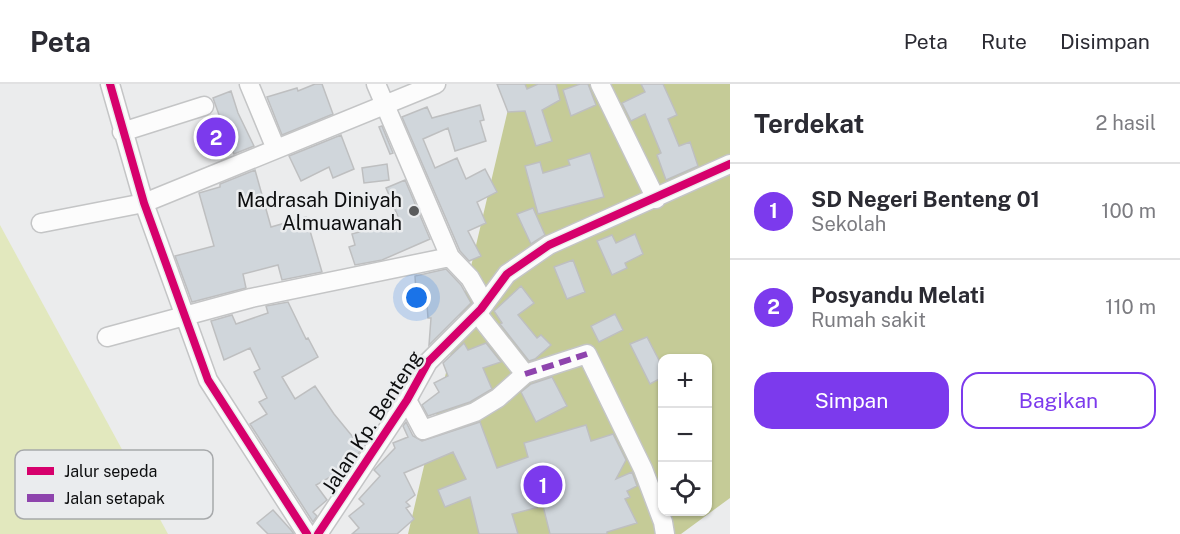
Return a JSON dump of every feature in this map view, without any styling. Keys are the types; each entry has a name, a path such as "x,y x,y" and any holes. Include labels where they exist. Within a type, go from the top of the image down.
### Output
{"street":[{"path":"110,84 144,203 208,380 306,534"},
{"path":"249,84 276,149"},
{"path":"376,84 450,257 470,278 481,309 525,374"},
{"path":"41,223 144,203 436,84"},
{"path":"600,84 656,199"},
{"path":"123,132 204,106"},
{"name":"Jalan Kp. Benteng","path":"318,534 407,400 428,362 481,309 507,274 549,245 730,164"},
{"path":"107,337 251,298 450,257"},
{"path":"407,400 423,430 475,412 498,398 525,374 587,354 643,469 663,522 665,534"}],"green space":[{"path":"514,84 730,84 730,498 712,511 712,354 658,354 658,516 706,516 681,534 408,534"},
{"path":"0,225 122,450 15,450 15,519 160,519 168,534 0,534"}],"building":[{"path":"315,84 322,84 333,114 282,135 267,97 297,88 298,91"},
{"path":"497,84 525,84 527,89 538,84 556,84 560,100 542,110 552,141 536,146 525,111 508,112"},
{"path":"580,84 588,84 596,105 571,116 563,90"},
{"path":"641,84 663,84 677,115 668,119 679,146 690,142 698,166 666,180 657,155 661,153 645,114 631,121 622,103 645,92"},
{"path":"231,91 238,113 254,146 234,154 229,142 217,146 215,143 212,144 207,132 223,126 213,98"},
{"path":"480,105 484,120 480,121 486,141 455,151 448,128 423,139 435,168 457,158 466,179 485,169 497,192 477,202 486,223 468,231 481,256 469,261 460,251 402,117 427,107 432,118"},
{"path":"382,126 393,153 390,154 379,127"},
{"path":"341,135 354,169 333,178 329,167 301,181 289,156"},
{"path":"590,153 604,197 538,214 525,166 540,162 543,173 570,165 568,160"},
{"path":"387,164 389,180 364,183 362,168"},
{"path":"255,170 271,227 306,217 322,272 282,280 278,265 243,274 246,288 192,302 175,256 214,246 199,193 220,187 220,184"},
{"path":"405,180 430,239 382,260 355,265 349,247 355,245 352,234 377,227 377,224 399,219 386,188"},
{"path":"533,208 545,235 531,244 517,214"},
{"path":"635,234 643,254 625,263 627,268 612,275 597,241 612,235 616,243"},
{"path":"573,260 585,292 567,299 554,267"},
{"path":"446,269 461,285 471,303 429,345 431,318 428,318 426,291 416,292 415,276"},
{"path":"521,286 534,303 518,315 537,338 541,335 551,345 535,359 529,361 500,324 502,323 494,311"},
{"path":"288,302 306,339 308,338 318,357 282,377 295,399 315,386 362,448 350,466 316,485 327,500 313,512 317,516 313,522 250,424 267,414 259,402 267,398 254,372 260,369 250,348 224,360 211,321 232,315 236,324 268,313 266,306"},
{"path":"615,314 623,330 599,342 591,326"},
{"path":"647,337 658,358 658,380 650,384 630,344"},
{"path":"464,343 468,350 486,343 501,362 483,368 492,389 470,402 428,416 422,405 439,392 434,383 448,376 443,363"},
{"path":"552,377 567,406 536,422 521,392 531,384"},
{"path":"406,422 413,436 422,441 480,422 497,468 528,457 524,443 586,425 591,441 613,434 626,460 616,479 632,472 637,486 627,491 630,497 625,499 637,523 607,532 607,534 550,534 543,506 512,514 518,534 479,534 470,497 445,507 438,490 466,479 453,452 404,473 415,495 406,502 410,506 406,508 414,519 397,534 352,534 359,528 349,516 364,504 359,499 380,476 374,470 395,448 393,443 408,437 403,426"},
{"path":"273,510 294,534 268,534 257,523"}],"marked path":[{"path":"525,374 587,354"}],"cycle path":[{"path":"110,84 144,203 208,380 307,534"},
{"path":"318,534 407,400 428,362 481,309 507,274 549,245 730,164"}],"place":[{"name":"Posyandu Melati","path":"216,137"},
{"name":"Madrasah Diniyah Almuawanah","path":"414,211"},
{"name":"SD Negeri Benteng 01","path":"543,485"}]}
